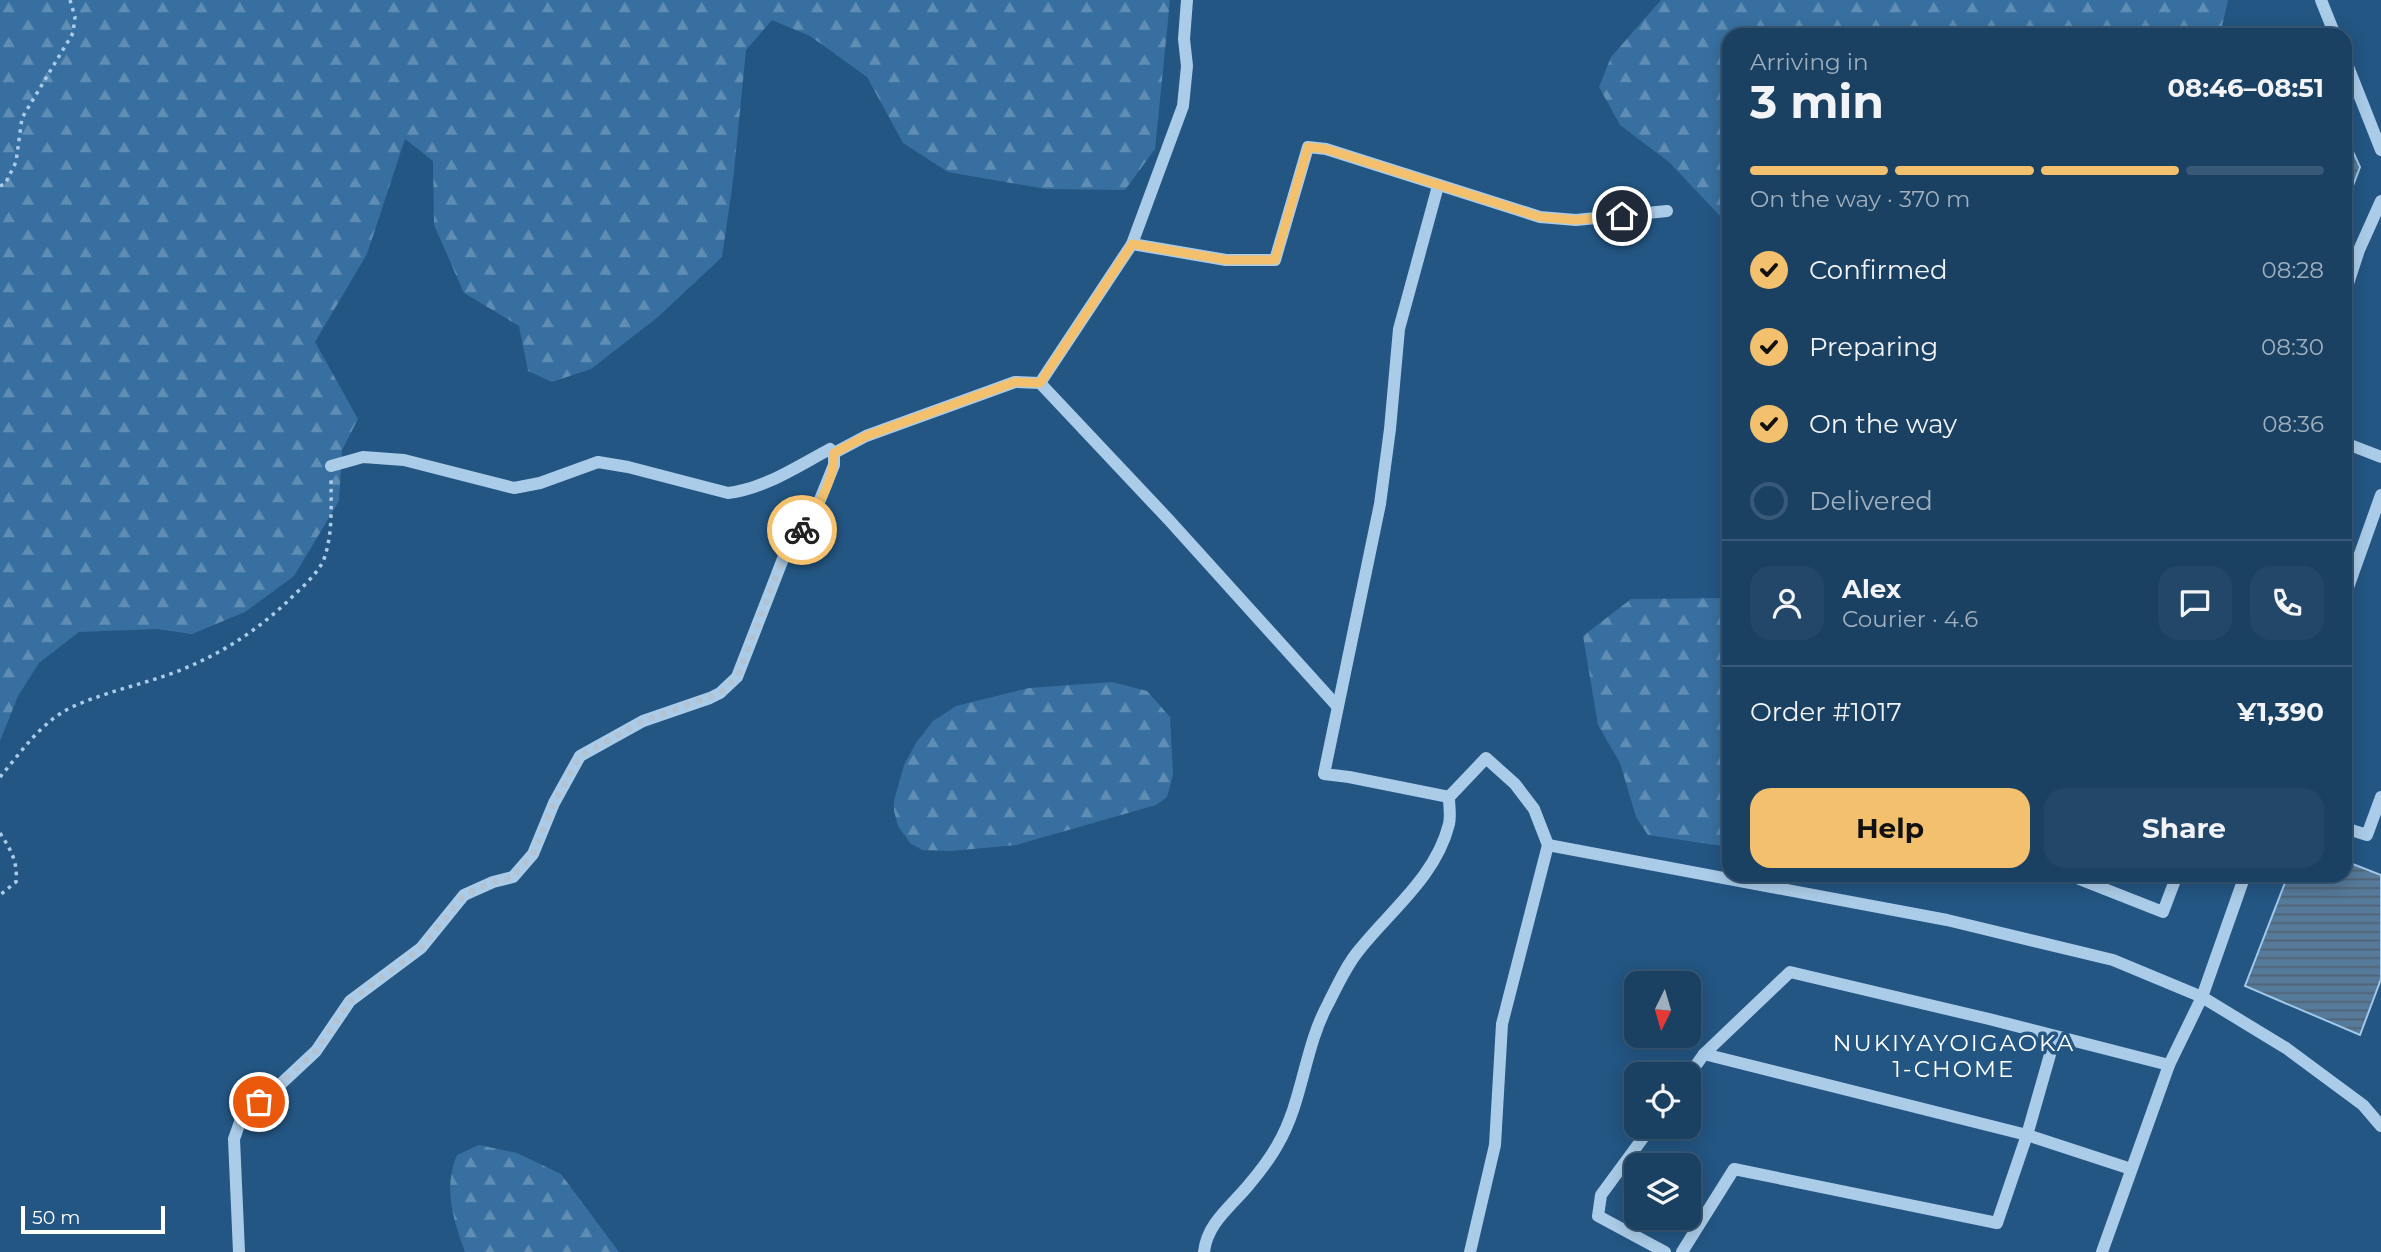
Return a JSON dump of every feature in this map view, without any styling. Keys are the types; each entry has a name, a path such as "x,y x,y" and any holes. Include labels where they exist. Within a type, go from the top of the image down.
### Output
{"street":[{"path":"1040,383 1132,244 1184,106 1187,0"},
{"path":"2332,28 2323,4 2336,0"},
{"path":"2352,77 2381,150"},
{"path":"1132,244 1226,260 1275,260 1308,147 1326,149 1540,217 1576,220 1667,211"},
{"path":"1438,186 1399,329 1380,504 1324,774 1449,797"},
{"path":"2352,272 2381,201"},
{"path":"834,453 866,436 1015,382 1040,383 1169,520 1337,706"},
{"path":"2352,446 2381,457"},
{"path":"239,1252 234,1139 240,1122 316,1051 350,1001 421,948 464,895 493,882 513,877 533,854 559,792 580,756 643,721 720,693 737,677 786,551 815,512 834,466 834,453 830,449 770,480 742,491 728,493 598,462 540,483 514,488 404,460 363,457 331,466"},
{"path":"2352,576 2381,495"},
{"path":"1204,1252 1205,1238 1214,1223 1248,1186 1279,1144 1326,1005 1359,950 1408,897 1435,858 1449,823 1449,797 1486,758 1514,784 1534,809 1548,845 1502,1024 1495,1145 1470,1252"},
{"path":"2352,830 2367,835 2381,797"},
{"path":"1548,845 1722,878"},
{"path":"1744,882 1971,925 2113,960 2202,997 2286,1048 2363,1105 2381,1126"},
{"path":"2087,882 2164,912 2175,882"},
{"path":"2102,1252 2169,1065 2202,997 2243,882"},
{"path":"1698,1062 1790,972 1989,1018 2169,1065"},
{"path":"1682,1252 1734,1169 1997,1223 2027,1135 2055,1037"},
{"path":"1704,1054 2027,1135 2131,1169"},
{"path":"2363,1105 2381,1136"},
{"path":"1642,1139 1601,1195 1598,1216 1665,1252"}],"path":[{"path":"0,186 11,174 16,162 22,118 73,33 75,17 70,0"},
{"path":"0,777 42,727 71,708 139,682 174,673 233,646 266,622 323,562 330,535 331,466"},
{"path":"0,833 14,855 17,870 16,882 0,895"}],"green space":[{"path":"0,0 1170,0 1155,149 1125,190 1046,189 948,172 903,143 867,77 810,36 772,20 746,50 733,181 722,257 658,317 591,369 552,382 528,371 519,326 464,293 434,225 433,161 405,139 367,254 315,342 358,419 342,450 339,501 294,576 245,612 192,634 156,629 79,632 39,663 18,696 0,741"},
{"path":"1661,0 2228,0 2222,28 1722,28 1722,222 1720,216 1669,162 1620,125 1599,87 1611,57"},
{"path":"1722,598 1722,846 1648,835 1636,817 1620,763 1598,725 1583,636 1631,599"},
{"path":"1112,682 1147,691 1170,717 1173,775 1167,797 1156,805 1016,845 951,851 922,850 910,843 898,826 894,801 904,765 933,721 956,706 1029,688"},
{"path":"479,1145 517,1153 561,1174 619,1252 465,1252 451,1204 451,1179 457,1155"}],"shaded area":[{"path":"2352,149 2360,167 2352,188"},
{"path":"2352,864 2381,875 2381,979 2360,1035 2245,986 2285,882 2352,882"}],"way so far":[{"path":"259,1102 316,1051 350,1001 421,948 464,895 493,882 513,877 533,854 554,803 580,756 643,721 720,693 737,677 786,551 802,530"}],"district":[{"name":"NUKIYAYOIGAOKA 1-CHOME","path":"1954,1056"}],"route":[{"path":"802,530 815,512 825,489 834,466 834,453 866,436 1015,382 1040,383 1132,244 1226,260 1275,260 1308,147 1326,149 1540,217 1576,220 1622,216"}]}
